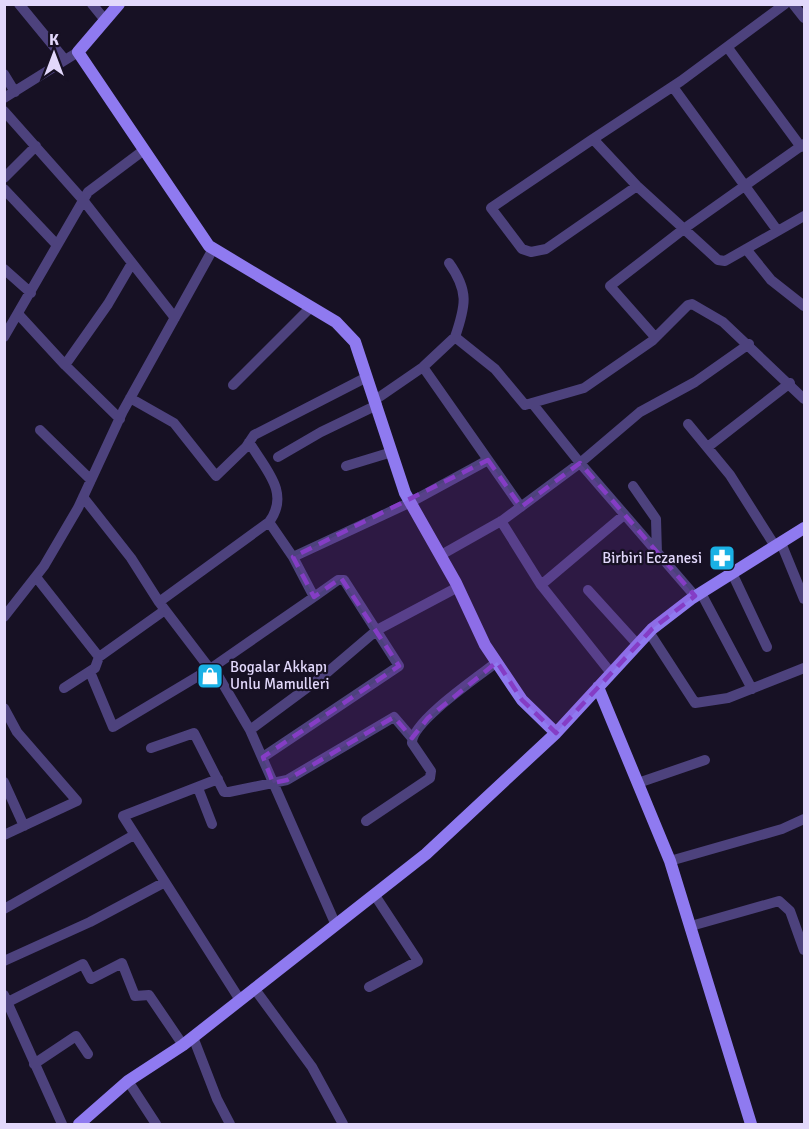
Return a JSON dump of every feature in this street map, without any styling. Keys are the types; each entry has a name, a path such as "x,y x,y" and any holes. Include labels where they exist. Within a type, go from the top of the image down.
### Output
{"main road":[{"path":"119,4 82,47 144,150 208,246 336,322 355,342 411,502 458,587 485,645 522,700 556,733"},
{"path":"79,1125 128,1081 194,1037 335,923 426,854 556,733 649,632 698,594 804,528"},
{"path":"598,687 670,861 751,1125"}],"street":[{"path":"20,4 65,60"},
{"path":"92,4 105,20"},
{"path":"637,186 546,249 531,252 522,249 491,208 673,87 785,4"},
{"path":"793,4 804,18"},
{"path":"4,98 82,47"},
{"path":"655,337 609,286 685,228 803,146 728,48"},
{"path":"4,74 15,92"},
{"path":"673,87 777,230"},
{"path":"4,111 83,200 175,318"},
{"path":"593,139 637,186 718,260 725,261 804,216"},
{"path":"4,178 36,146"},
{"path":"4,337 19,315 88,192 144,150"},
{"path":"4,189 57,245"},
{"path":"4,617 36,577 83,497 130,398 213,249"},
{"path":"746,249 771,280 804,306"},
{"path":"65,365 108,304 132,263"},
{"path":"278,457 376,403 423,367 455,337 464,305 464,287 449,263"},
{"path":"4,269 31,293"},
{"path":"455,337 495,369 525,405 584,388 655,337 688,305 692,304 723,322 749,344 804,399"},
{"path":"233,385 311,307"},
{"path":"19,315 65,365 120,418"},
{"path":"441,555 501,521 580,463 640,412 695,382 749,344"},
{"path":"423,367 521,507"},
{"path":"130,398 174,423 216,476 254,435 368,377"},
{"path":"709,447 790,383"},
{"path":"532,403 657,554 698,594 752,689"},
{"path":"688,424 709,447 778,545 804,599"},
{"path":"40,430 92,480"},
{"path":"64,688 90,672 99,662 99,657 269,522 278,510 279,497 275,485 249,442"},
{"path":"346,466 392,452"},
{"path":"293,557 411,502 488,460"},
{"path":"633,486 656,519 657,554"},
{"path":"83,497 131,558 162,606 212,668 250,730 335,923"},
{"path":"541,585 624,515"},
{"path":"501,521 541,585 611,674"},
{"path":"269,522 293,557 314,597"},
{"path":"732,573 767,647"},
{"path":"36,577 99,657"},
{"path":"90,672 113,727 212,668 338,580 344,580 399,666 263,757"},
{"path":"250,730 323,676 377,630 458,587"},
{"path":"588,590 638,645"},
{"path":"649,632 695,703 728,698 804,668"},
{"path":"412,738 428,718 497,662"},
{"path":"4,708 17,732 77,801 4,835"},
{"path":"151,748 194,733 224,792 229,792 287,780 394,717 412,738 412,743 431,771 430,778 366,821"},
{"path":"638,783 705,760"},
{"path":"218,779 123,816 240,1000"},
{"path":"4,782 24,826"},
{"path":"198,788 212,824"},
{"path":"670,861 782,829 804,819"},
{"path":"4,909 134,835"},
{"path":"4,962 90,922 165,882"},
{"path":"369,987 418,961 374,894"},
{"path":"691,926 779,901 790,910 804,950"},
{"path":"62,1125 6,1000 82,964 91,979 122,963 135,996 149,995 183,1045"},
{"path":"254,988 312,1067 343,1125"},
{"path":"34,1064 76,1036 88,1054"},
{"path":"194,1037 217,1099 230,1125"},
{"path":"128,1081 156,1125"}],"highlighted area":[{"path":"488,460 521,507 580,463 695,596 652,629 556,733 522,700 497,662 428,718 412,738 394,717 287,780 273,783 263,757 399,666 341,578 314,597 293,557"}],"place":[{"name":"Birbiri Eczanesi","path":"722,558"},
{"name":"Bogalar Akkapı Unlu Mamulleri","path":"210,676"}]}
